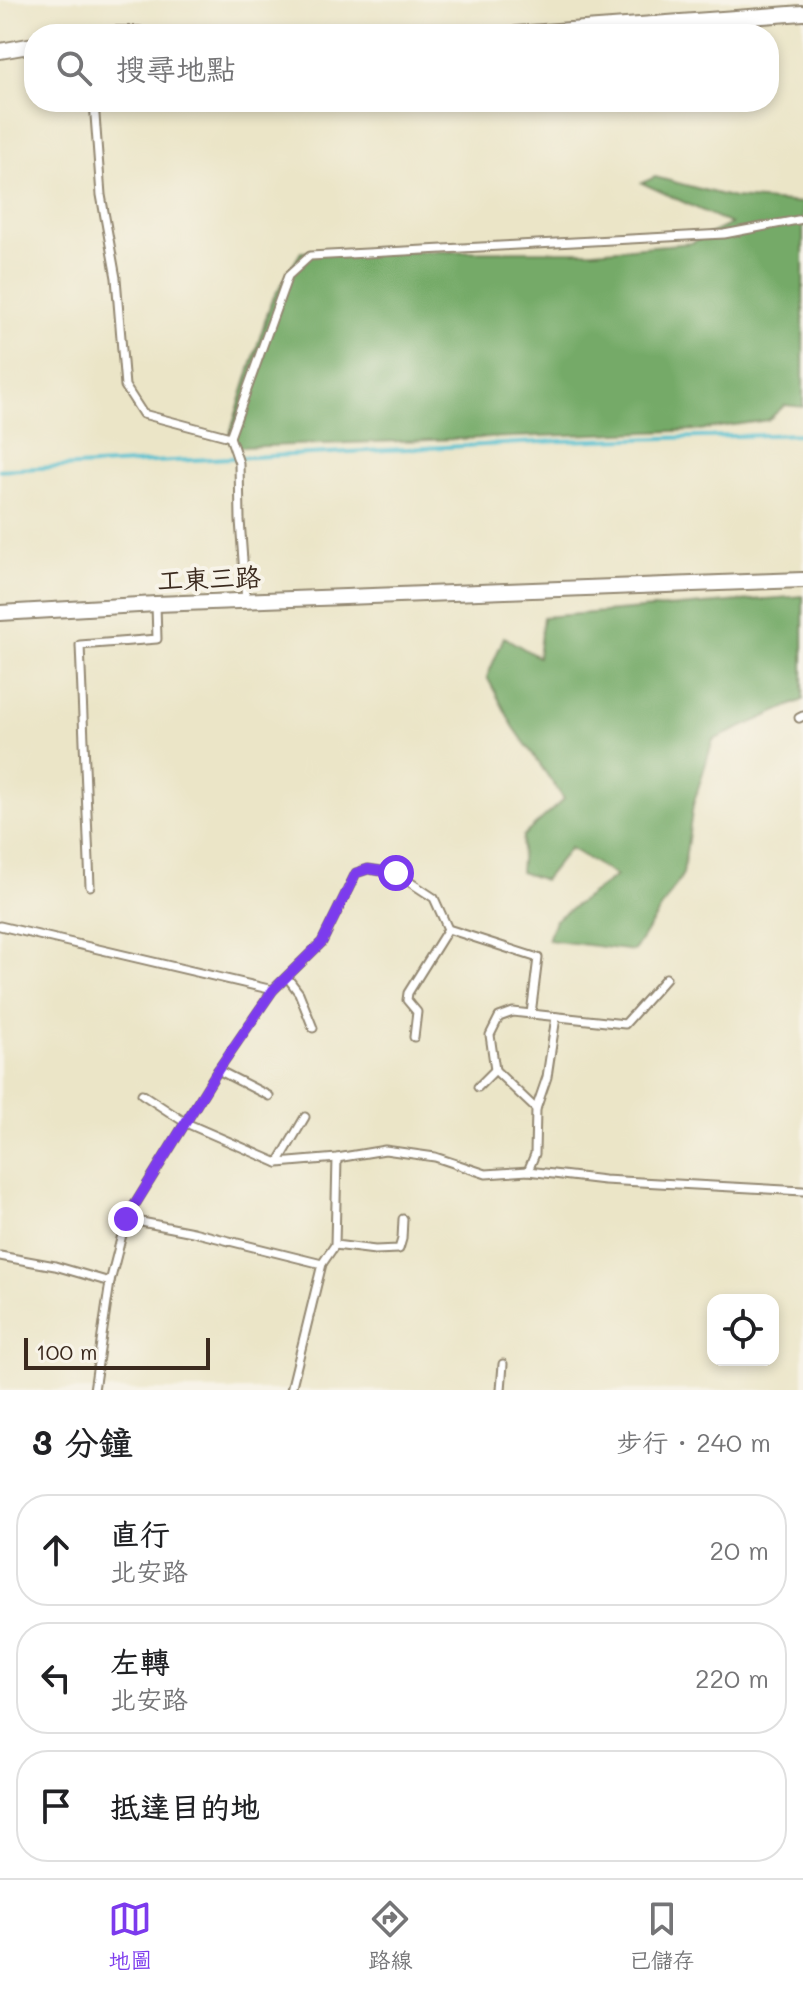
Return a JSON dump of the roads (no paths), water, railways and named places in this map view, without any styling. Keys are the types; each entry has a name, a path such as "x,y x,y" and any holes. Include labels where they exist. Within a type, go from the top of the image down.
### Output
{"street":[{"path":"653,24 803,13"},
{"path":"0,51 24,47"},
{"name":"工東三路","path":"0,613 156,604 803,580"}],"lane":[{"path":"95,112 101,195 116,278 125,386 143,414 230,437"},
{"path":"246,601 239,463 230,437 288,276 310,256 724,234 803,219"},
{"path":"90,886 80,645 157,639 156,604"},
{"path":"94,1390 110,1282 126,1219 218,1070 273,990 322,942 356,873 368,869 396,873 434,898 448,929 538,958 531,1014"},
{"path":"0,926 273,990"},
{"path":"414,1037 417,1012 407,1000 408,993 448,929"},
{"path":"287,977 299,993 313,1028"},
{"path":"536,1109 495,1070 490,1035 499,1017 513,1012 625,1024 666,978"},
{"path":"528,1171 535,1154 536,1109 547,1077 556,1017"},
{"path":"218,1070 269,1096"},
{"path":"478,1087 495,1070"},
{"path":"142,1094 186,1123 278,1163 385,1150 435,1157 486,1174 528,1171 604,1180 803,1191"},
{"path":"278,1163 305,1117"},
{"path":"291,1390 322,1264 335,1245 337,1158"},
{"path":"126,1219 322,1264"},
{"path":"335,1245 375,1250 399,1249 403,1219"},
{"path":"0,1256 55,1266 110,1282"},
{"path":"501,1390 503,1364"}],"waterway":[{"path":"0,470 560,441 803,434"}]}
